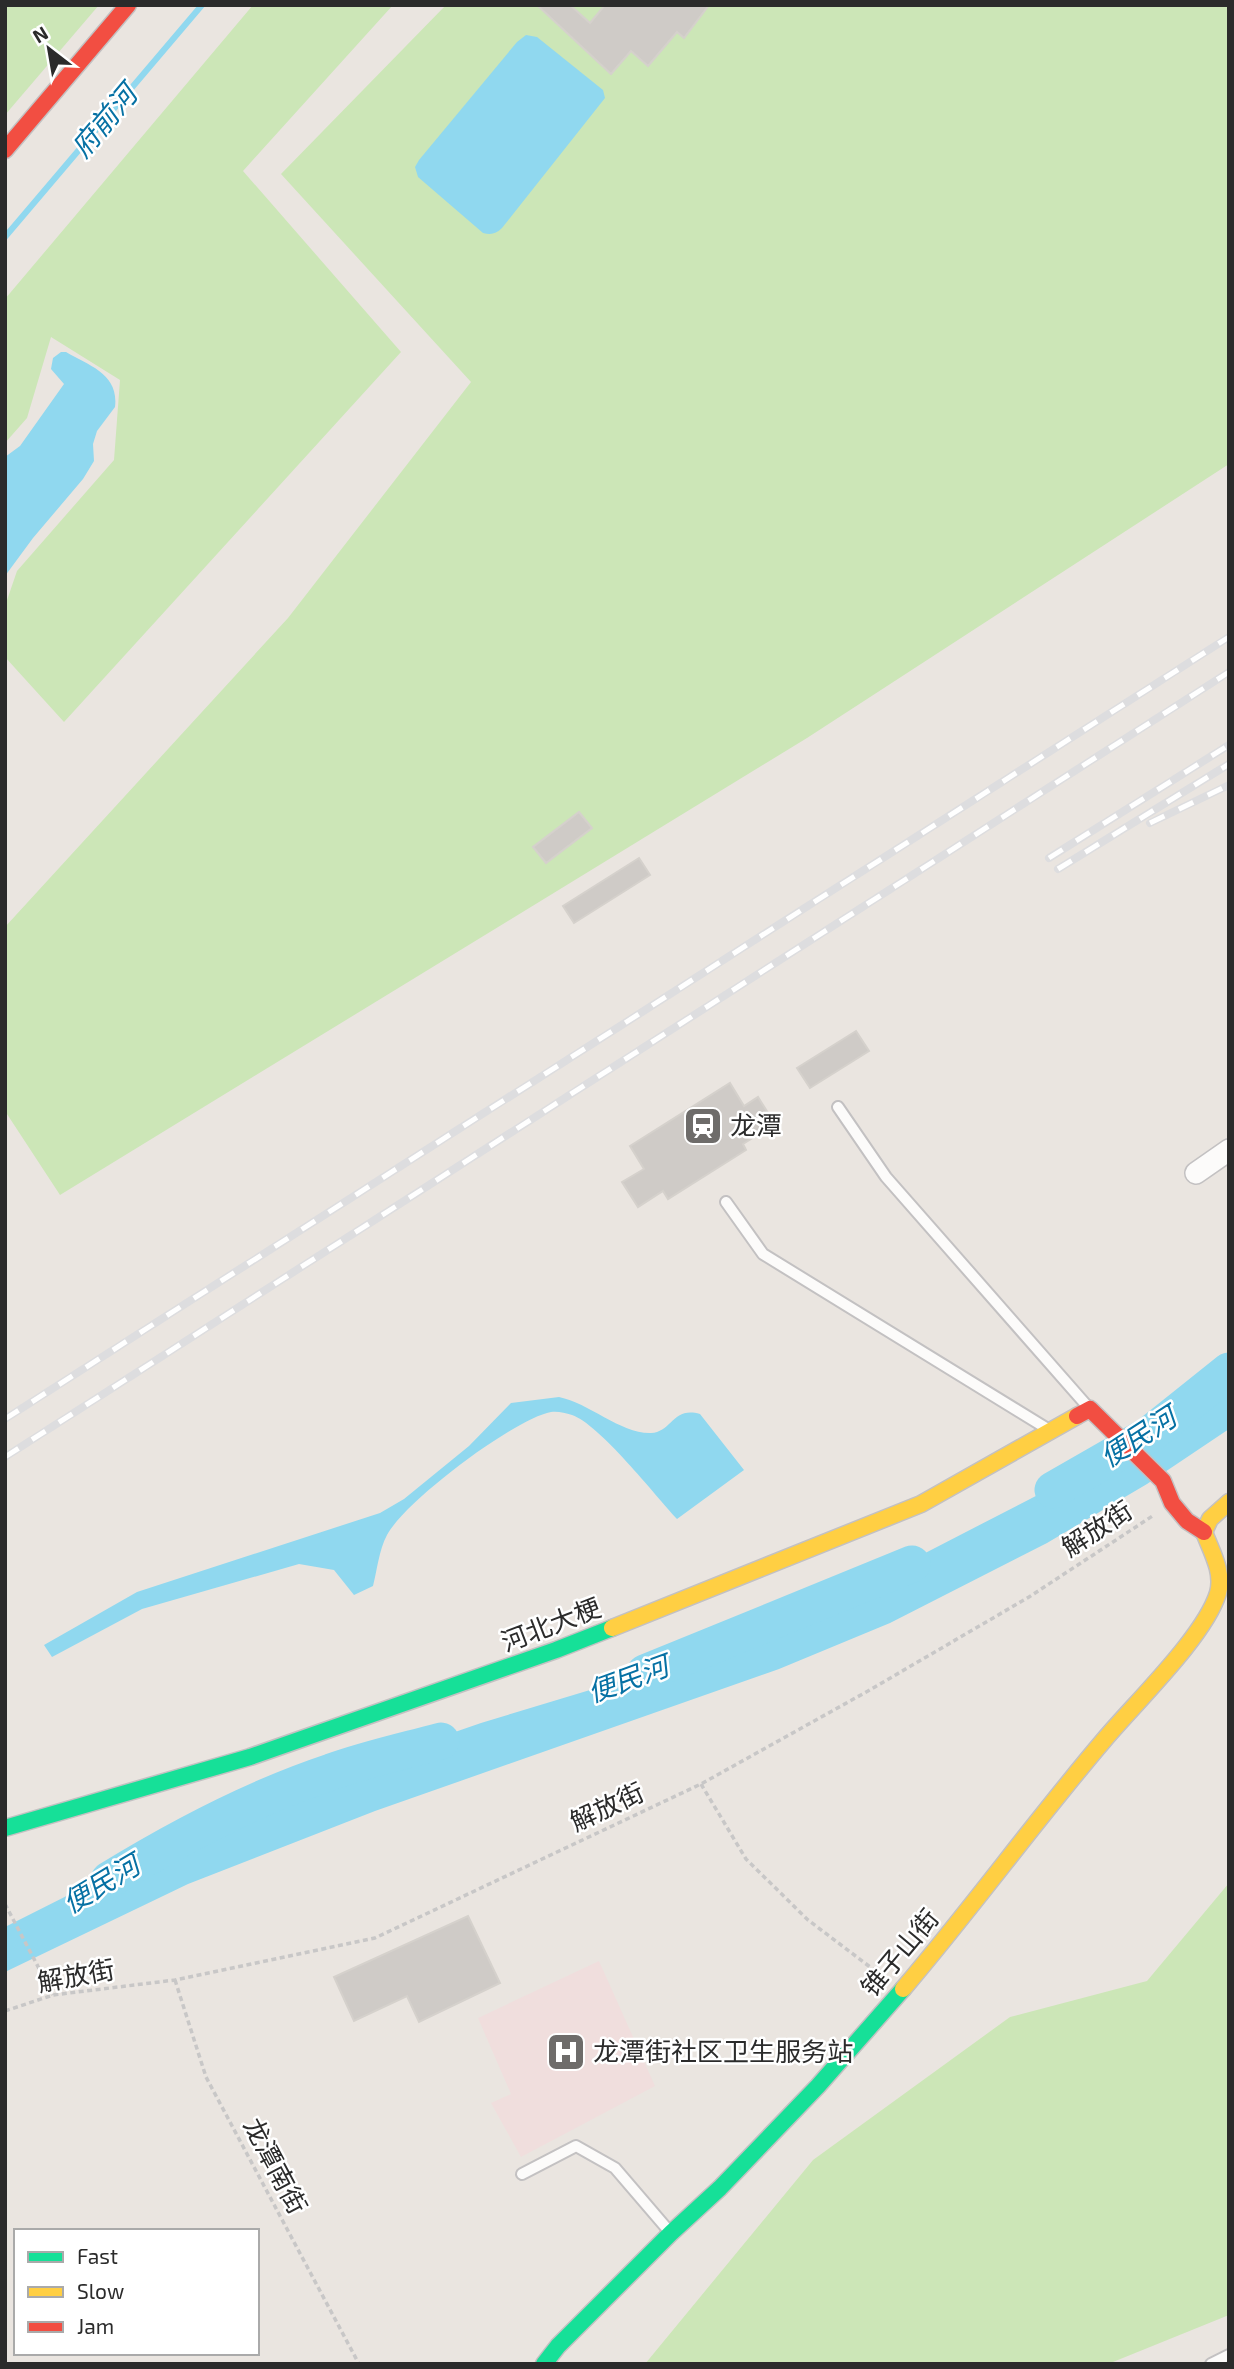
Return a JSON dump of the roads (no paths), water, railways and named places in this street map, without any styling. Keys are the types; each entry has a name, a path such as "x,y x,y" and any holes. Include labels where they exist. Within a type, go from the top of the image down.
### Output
{"street":[{"path":"5,150 128,5"},
{"path":"1196,1173 1229,1150"},
{"path":"1090,1409 1163,1481 1172,1503 1186,1521 1204,1532 1210,1519 1229,1502"},
{"name":"河北大梗","path":"5,1828 250,1757 556,1650 921,1504 1090,1409"},
{"name":"锥子山街","path":"544,2364 558,2346 775,2132 902,1990 1104,1741 1180,1653 1202,1623 1225,1577 1204,1532"}],"lane":[{"path":"838,1107 886,1177 1090,1409"},
{"path":"726,1202 764,1254 1051,1431"},
{"path":"522,2174 576,2146 615,2168 671,2233"},
{"path":"1211,2364 1229,2355"}],"water":[{"path":"526,35 537,37 603,90 605,98 502,228 495,233 486,234 418,177 415,167 517,42"},
{"path":"66,352 93,367 108,379 115,396 115,407 97,431 93,444 94,461 83,479 5,576 5,457 20,446 64,384 51,369 53,358"},
{"path":"1229,1379 1229,1429 1147,1484 1047,1543 890,1623 779,1669 375,1811 188,1884 5,1972 5,1927 140,1859 242,1813 400,1751 481,1723 643,1674 779,1621 871,1581 1121,1452 1179,1417"},
{"path":"559,1397 640,1432 658,1432 684,1413 700,1414 744,1470 677,1519 597,1432 572,1415 551,1412 512,1429 462,1463 415,1502 387,1535 373,1586 354,1595 334,1570 299,1564 142,1609 52,1657 44,1645 137,1592 380,1513 404,1499 469,1446 511,1403"}],"waterway":[{"name":"府前河","path":"5,237 202,5"},
{"name":"便民河","path":"1053,1490 1149,1435 1229,1371"},
{"name":"便民河","path":"645,1673 912,1564"},
{"name":"便民河","path":"109,1880 189,1834 273,1794 345,1767 441,1741"}],"railway":[{"path":"5,1419 1229,637"},
{"path":"5,1457 1229,672"},
{"path":"1049,858 1229,745"},
{"path":"1058,869 1229,764"},
{"path":"1150,823 1229,785"}],"place":[{"name":"龙潭","path":"703,1126"},
{"name":"龙潭街社区卫生服务站","path":"566,2052"}]}
